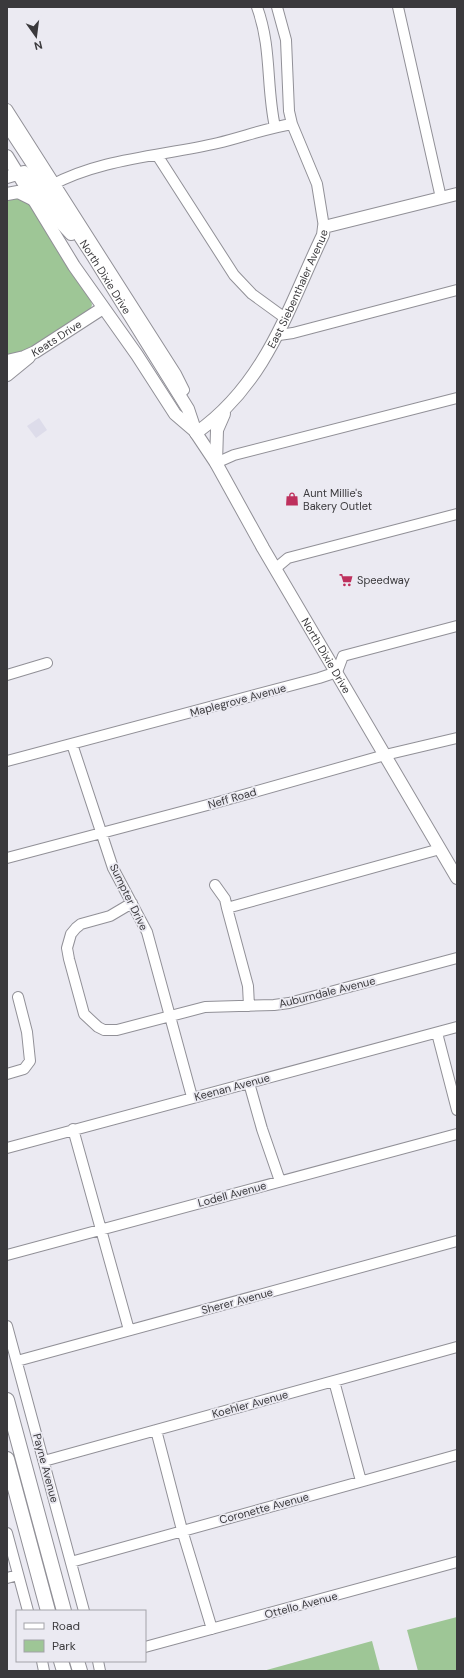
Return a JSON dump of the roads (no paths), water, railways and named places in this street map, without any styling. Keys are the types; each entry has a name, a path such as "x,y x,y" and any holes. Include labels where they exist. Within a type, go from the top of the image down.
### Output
{"highway":[{"path":"7,1400 64,1610"},
{"path":"7,1459 48,1610"}],"main road":[{"name":"North Dixie Drive","path":"7,125 52,185 87,248 110,277 188,409 196,433 216,464 440,849 456,872"},
{"path":"7,138 18,156 20,165 12,175 7,185"},
{"name":"North Dixie Drive","path":"7,156 12,175 34,200 103,308 175,414 196,433"},
{"path":"12,175 24,172 30,177 59,221 71,235 87,248"},
{"path":"7,194 18,192 34,200"},
{"name":"East Siebenthaler Avenue","path":"196,433 213,422 228,406 256,371 279,335 285,318 323,235 324,227 457,194"},
{"path":"63,247 80,265 89,279 96,282 110,277"},
{"name":"Keats Drive","path":"7,361 24,357 34,352 103,308"},
{"path":"7,375 18,368 34,352"},
{"path":"156,384 172,398 178,394"},
{"path":"216,464 217,430 228,406"}],"street":[{"path":"257,7 267,42 271,111 275,127"},
{"path":"277,7 286,40 289,111 292,124 317,184 324,227"},
{"path":"398,7 440,198"},
{"path":"7,108 52,185 110,277"},
{"path":"52,185 111,164 218,143 275,127 292,124"},
{"path":"157,155 234,275 252,294 285,318"},
{"path":"279,335 293,333 457,290"},
{"path":"216,464 234,455 457,398"},
{"path":"276,568 284,560 294,556 457,514"},
{"path":"337,672 343,656 457,626"},
{"path":"7,675 47,663"},
{"name":"Maplegrove Avenue","path":"7,761 337,672"},
{"name":"Neff Road","path":"7,858 215,803 385,755 457,738"},
{"name":"Sumpter Drive","path":"72,744 115,872 147,932 192,1098"},
{"path":"228,908 440,849"},
{"path":"215,885 225,899 228,908 248,986 249,1006"},
{"name":"Auburndale Avenue","path":"132,903 110,916 82,924 71,934 68,940 68,954 82,1006 92,1023 104,1030 116,1030 205,1007 274,1005 289,1003 457,958"},
{"path":"7,1074 24,1068 30,1061 27,1032 18,996"},
{"name":"Keenan Avenue","path":"7,1148 73,1129 457,1027"},
{"path":"437,1033 457,1110"},
{"path":"249,1082 264,1136 280,1181"},
{"path":"73,1129 129,1330"},
{"name":"Lodell Avenue","path":"7,1256 457,1134"},
{"name":"Sherer Avenue","path":"17,1361 457,1241"},
{"name":"Payne Avenue","path":"7,1326 84,1610"},
{"name":"Koehler Avenue","path":"44,1461 457,1347"},
{"path":"334,1381 361,1481"},
{"path":"156,1430 182,1530 212,1629"},
{"name":"Coronette Avenue","path":"71,1562 457,1455"},
{"path":"7,1533 28,1610"},
{"name":"Ottello Avenue","path":"146,1647 457,1562"},
{"path":"7,1578 18,1575"}],"place":[{"name":"Aunt Millie's Bakery Outlet","path":"292,499"},
{"name":"Speedway","path":"346,580"}]}
